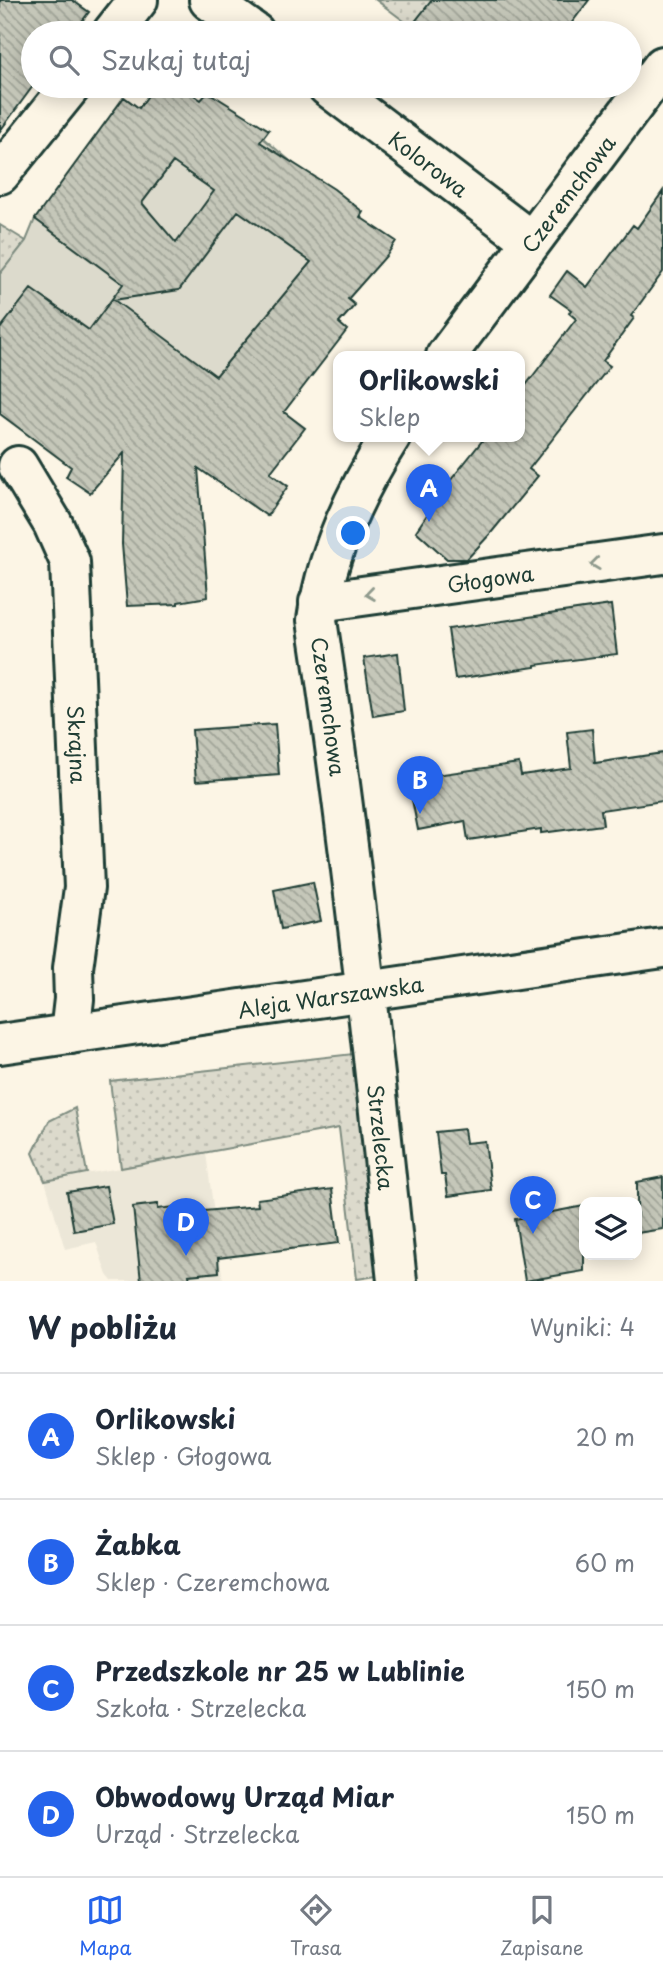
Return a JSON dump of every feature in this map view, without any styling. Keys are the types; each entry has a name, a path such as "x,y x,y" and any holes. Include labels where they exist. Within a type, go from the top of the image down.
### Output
{"street":[{"path":"121,21 138,0"},
{"path":"209,0 238,21"},
{"name":"Czeremchowa","path":"642,94 663,66"},
{"path":"0,174 61,98"},
{"name":"Kolorowa","path":"343,98 531,241"},
{"name":"Czeremchowa","path":"450,351 639,98"},
{"name":"Czeremchowa","path":"365,992 343,796 317,620 319,602 344,525 366,478 387,442"},
{"name":"Skrajna","path":"18,466 53,524 70,562 84,888 73,968 74,999 70,1034"},
{"name":"Głogowa","path":"319,602 663,554"},
{"name":"Aleja Warszawska","path":"0,1044 663,948"},
{"name":"Strzelecka","path":"365,992 397,1281"}],"shaded area":[{"path":"376,0 547,0 532,21 404,21"},
{"path":"263,138 295,165 311,262 216,376 192,409 56,356 80,323 31,290 0,329 0,274 26,241 35,219 146,208 142,203 182,150 201,169 194,177 203,183 211,180"},
{"path":"0,225 26,241 0,274"},
{"path":"353,1054 377,1276 357,1279 339,1128 121,1168 110,1081"},
{"path":"75,1108 87,1173 45,1181 33,1153 49,1121"},
{"path":"206,1153 223,1281 112,1281 107,1275 96,1242 65,1249 45,1181"}],"building":[{"path":"0,0 72,0 89,12 82,21 21,21 21,98 24,98 0,131"},
{"path":"432,0 589,0 573,21 415,21"},
{"path":"125,98 139,108 146,98 218,98 269,130 260,142 334,189 363,212 360,217 396,241 348,299 355,305 339,323 347,330 284,412 305,428 270,473 288,486 267,516 198,468 208,597 178,604 127,606 122,544 124,453 90,493 66,477 71,467 0,414 0,329 31,289 89,330 123,284 35,219","holes":["173,162 214,191 176,243 142,203","238,211 311,262 216,376 114,300 179,290"]},
{"path":"663,191 663,272 603,361 610,366 529,469 538,476 491,533 467,559 447,559 416,531 450,481 481,442 525,442 525,386 576,319 569,313 571,310 550,295 567,271 587,287 633,225 637,228"},
{"path":"611,605 617,654 455,679 448,629"},
{"path":"398,653 404,711 373,716 364,658"},
{"path":"275,724 279,775 196,781 192,730"},
{"path":"592,729 595,763 663,753 663,801 601,810 603,825 541,833 541,829 468,840 465,821 418,830 408,779 519,763 521,775 571,768 567,732"},
{"path":"313,882 321,921 281,929 274,890"},
{"path":"464,1129 466,1143 485,1141 491,1190 448,1196 445,1175 441,1175 436,1132"},
{"path":"663,1177 663,1229 642,1232 642,1197 637,1197 637,1182"},
{"path":"106,1186 113,1224 74,1231 67,1192"},
{"path":"332,1189 339,1243 218,1258 219,1272 189,1275 190,1281 141,1281 133,1207 158,1204 158,1209 192,1205 193,1212 258,1206 257,1199"},
{"path":"579,1207 579,1260 584,1260 584,1271 525,1281 515,1219"}],"place":[{"name":"Orlikowski","path":"429,522"},
{"name":"Żabka","path":"420,814"},
{"name":"Przedszkole nr 25 w Lublinie","path":"533,1234"},
{"name":"Obwodowy Urząd Miar","path":"186,1256"}]}
